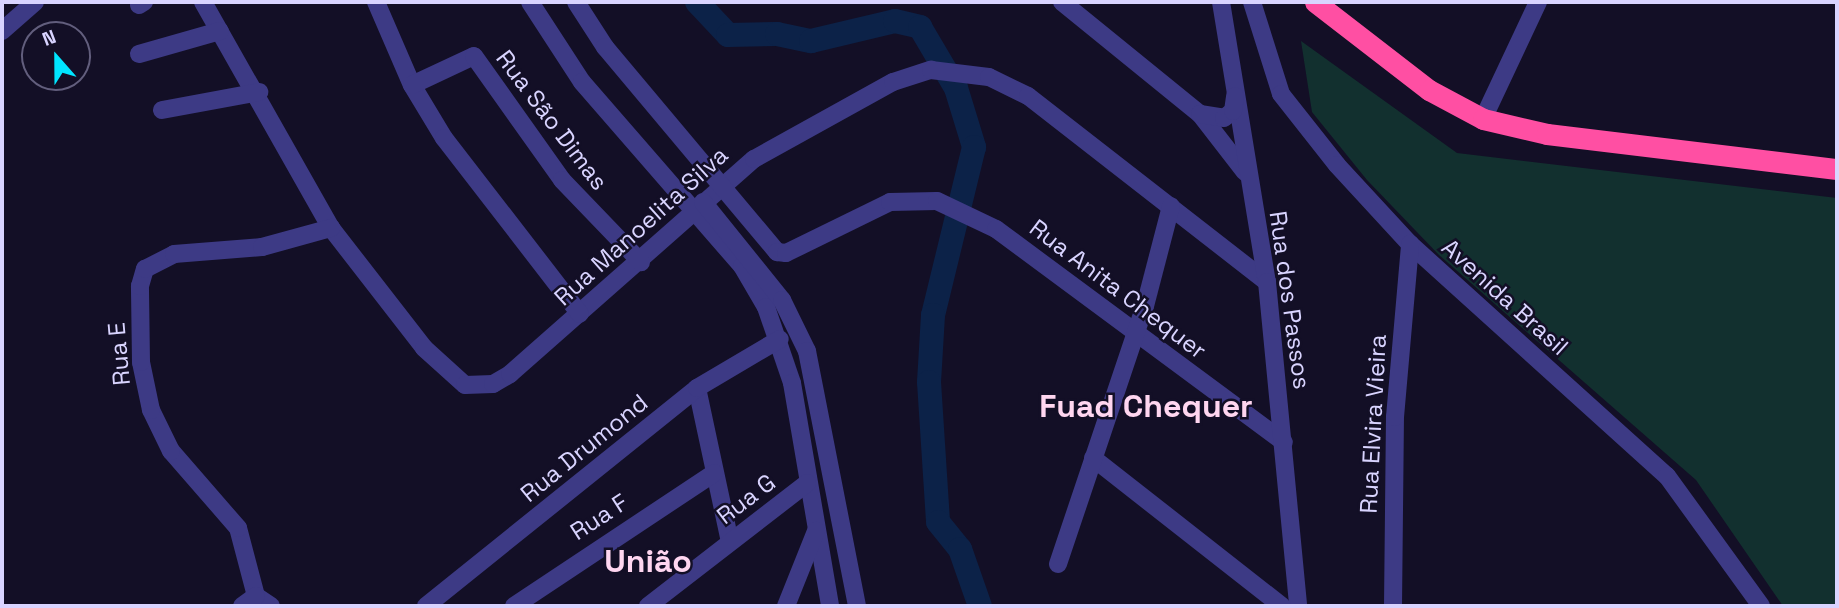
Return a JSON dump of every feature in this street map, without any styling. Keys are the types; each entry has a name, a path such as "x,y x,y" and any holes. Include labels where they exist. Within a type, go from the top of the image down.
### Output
{"highway":[{"path":"1315,2 1429,90 1483,119 1547,134 1837,169"}],"street":[{"path":"2,31 35,2"},
{"path":"203,2 259,92 331,228"},
{"path":"376,2 412,85 444,138 580,314"},
{"path":"530,2 582,82 782,300 807,351 857,606"},
{"path":"576,2 605,47 719,184"},
{"path":"1062,2 1200,114 1247,174"},
{"name":"Rua dos Passos","path":"1221,2 1247,174 1267,282 1298,606"},
{"name":"Avenida Brasil","path":"1252,2 1288,108 1410,244 1667,476 1754,603"},
{"path":"1483,119 1538,2"},
{"path":"139,54 220,31"},
{"name":"Rua São Dimas","path":"412,85 474,56 562,180 641,262"},
{"name":"Rua Manoelita Silva","path":"331,228 424,348 465,384 479,387 501,379 580,314 641,262 699,207 719,184 754,159 893,82 931,70 968,74 1008,84 1028,96 1171,206"},
{"path":"162,110 259,92"},
{"path":"1218,137 1217,126 1233,111 1235,96"},
{"path":"1200,114 1233,118 1241,127 1236,141 1218,137"},
{"name":"Rua Anita Chequer","path":"719,184 777,252 786,253 865,211 912,198 937,201 977,216 1284,442"},
{"path":"1058,564 1134,333 1171,206 1267,282"},
{"path":"699,207 742,266 780,339 830,606"},
{"name":"Rua E","path":"257,603 238,528 213,494 171,452 151,410 141,362 141,286 145,269 174,254 262,247 331,228"},
{"name":"Rua Elvira Vieira","path":"1393,606 1395,417 1410,244"},
{"name":"Rua Drumond","path":"426,606 697,388 780,339"},
{"path":"697,388 730,542"},
{"path":"1093,458 1282,606"},
{"name":"Rua F","path":"514,606 714,473"},
{"name":"Rua G","path":"648,606 807,483"},
{"path":"786,606 816,531"}],"green space":[{"path":"1301,41 1457,153 1837,198 1837,606 1783,606 1696,480 1439,255 1367,180 1312,112"}],"waterway":[{"path":"697,2 728,35 777,34 811,41 895,21 920,27 956,88 974,147 933,315 929,382 938,522 960,549 980,606"}],"district":[{"name":"Fuad Chequer","path":"1146,406"},
{"name":"União","path":"648,561"}]}
